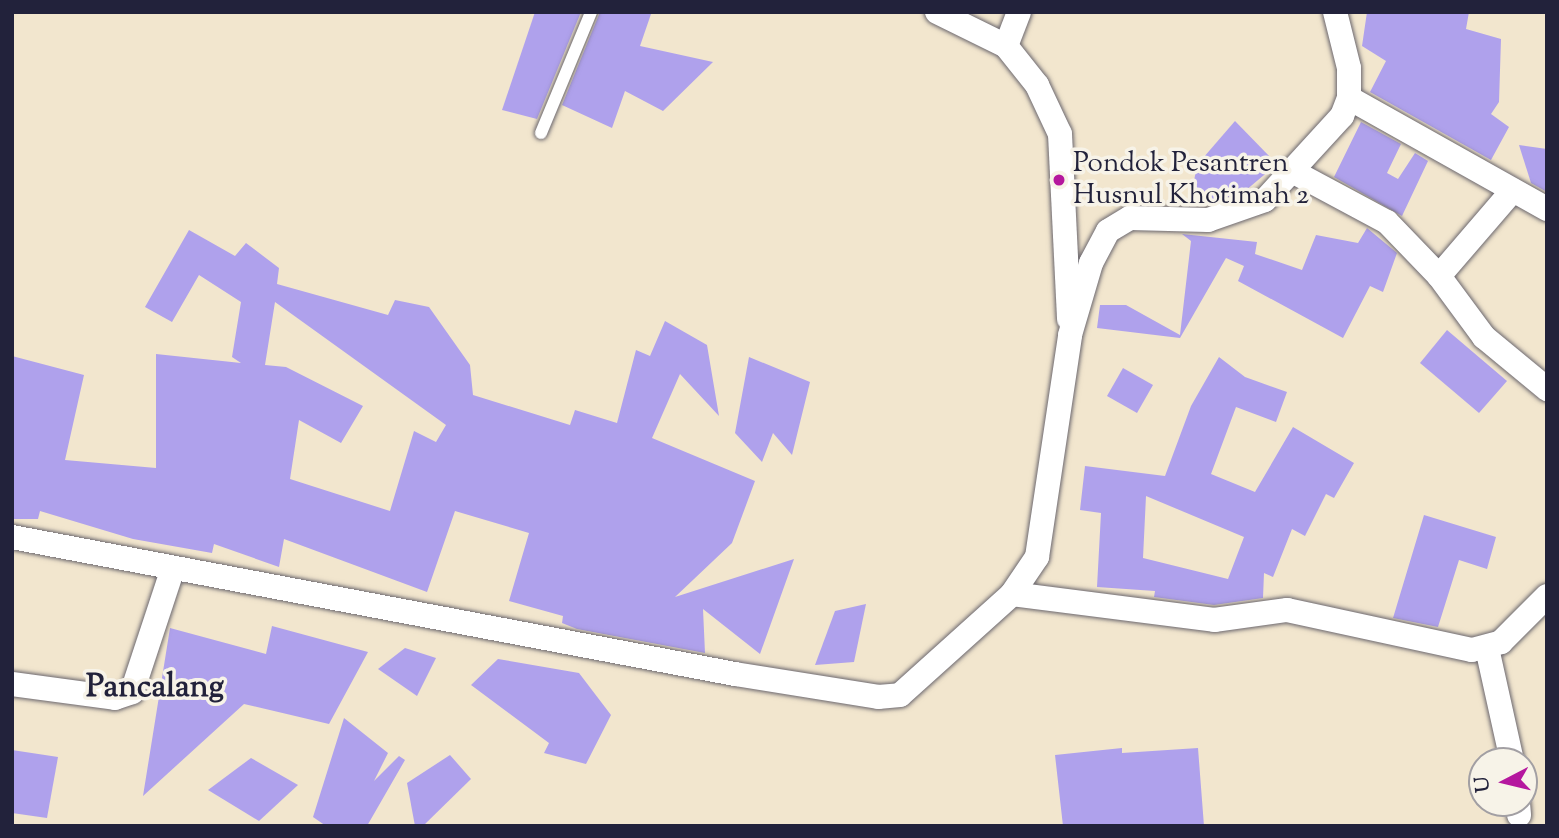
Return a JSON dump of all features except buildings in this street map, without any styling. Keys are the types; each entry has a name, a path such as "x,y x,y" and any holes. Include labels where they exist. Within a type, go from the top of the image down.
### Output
{"street":[{"path":"937,12 1006,46 1037,85 1060,134 1070,335"},
{"path":"1006,46 1019,12"},
{"path":"12,537 172,571 878,697 901,695 1012,594 1037,557 1070,335 1091,263 1108,231 1130,218 1235,215 1265,200 1342,116 1349,98 1349,68 1335,12"},
{"path":"1349,98 1547,209"},
{"path":"1290,170 1387,222 1439,276 1484,337 1547,389"},
{"path":"1439,276 1513,190"},
{"path":"12,684 115,698 132,692 172,571"},
{"path":"1012,594 1214,620 1287,610 1363,621 1449,648 1487,648 1547,596"},
{"path":"1487,648 1509,747"}],"lane":[{"path":"541,133 591,12"}],"place":[{"name":"Pondok Pesantren Husnul Khotimah 2","path":"1059,180"}],"district":[{"name":"Pancalang","path":"155,688"}]}
